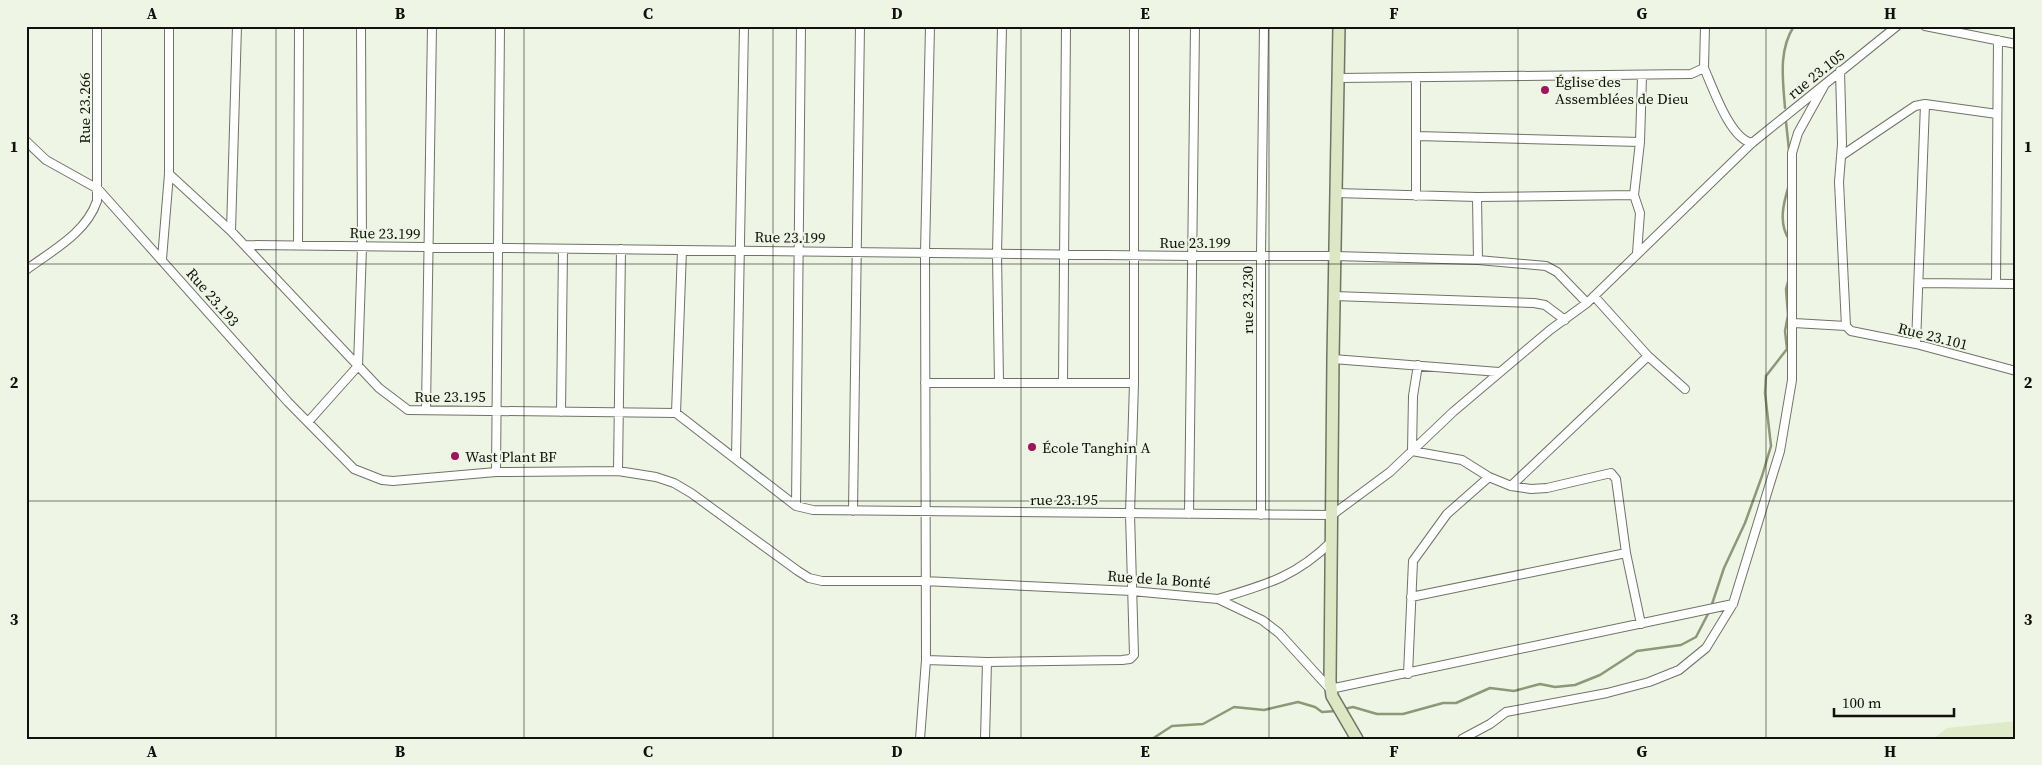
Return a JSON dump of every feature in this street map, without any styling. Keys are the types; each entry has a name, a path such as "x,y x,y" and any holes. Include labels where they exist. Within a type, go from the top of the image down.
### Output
{"street":[{"name":"Rue 23.266","path":"26,270 84,225 92,215 98,189 97,26"},
{"path":"162,259 169,174 169,26"},
{"path":"231,231 237,26"},
{"path":"298,244 299,26"},
{"path":"308,422 358,366 362,247 361,26"},
{"path":"426,409 432,26"},
{"path":"496,472 500,26"},
{"path":"736,458 744,26"},
{"path":"796,506 797,251 801,26"},
{"path":"854,511 860,26"},
{"path":"920,739 926,660 924,581 926,512 925,253 930,26"},
{"path":"999,382 997,254 1002,26"},
{"path":"1063,383 1066,26"},
{"path":"926,660 987,662 1130,659 1135,649 1130,514 1134,383 1134,26"},
{"path":"1189,514 1195,26"},
{"name":"rue 23.230","path":"1261,515 1260,255 1264,26"},
{"path":"1339,26 1332,359 1331,692 1733,604"},
{"path":"1705,26 1704,68 1738,136 1744,142 1752,143"},
{"name":"rue 23.105","path":"1332,515 1390,472 1453,412 1587,303 1752,143 1897,26"},
{"path":"1925,26 2016,44"},
{"path":"1996,284 1998,40"},
{"path":"1339,78 1642,76 1692,74 1704,68"},
{"path":"1840,71 1841,156 1839,182 1846,326"},
{"path":"1637,253 1640,213 1634,195 1640,142 1642,76"},
{"path":"1416,78 1416,196"},
{"path":"1462,739 1490,724 1506,712 1545,703 1607,693 1649,682 1679,670 1706,648 1733,604 1780,451 1792,380 1794,323 1792,153 1798,133 1826,83"},
{"path":"1841,156 1915,106 1925,104 1997,114"},
{"path":"1916,344 1920,283 1925,104"},
{"path":"1417,136 1640,142"},
{"name":"Rue 23.193","path":"26,141 46,160 98,189 199,303 354,470 382,480 410,482 496,472 618,471"},
{"name":"Rue 23.195","path":"169,174 231,231 358,366 404,408 676,413"},
{"path":"1336,193 1477,198 1634,195"},
{"path":"1477,198 1478,260"},
{"name":"Rue 23.199","path":"245,246 298,244 362,247 997,254 1064,253 1193,256 1260,255 1478,260 1546,266 1557,272 1587,303"},
{"path":"561,412 563,249"},
{"path":"618,471 621,250"},
{"path":"682,250 676,413 796,506"},
{"path":"1920,283 2016,284"},
{"path":"1334,296 1534,303 1545,305 1565,320"},
{"path":"1594,296 1648,356 1685,389"},
{"name":"Rue 23.101","path":"1794,323 1846,326 1851,331 1916,344 2016,372"},
{"path":"1511,486 1648,356"},
{"path":"1332,359 1500,372"},
{"path":"1418,365 1413,396 1412,451 1462,460 1490,477 1511,486 1546,488 1612,473 1616,478 1626,553 1641,624"},
{"path":"925,383 1134,383"},
{"name":"Rue de la Bonté","path":"618,471 656,477 674,483 809,578 839,581 924,581 1132,591 1218,599 1262,620 1279,633 1331,692 1354,734"},
{"path":"1408,674 1412,567 1416,556 1447,514 1490,477"},
{"name":"rue 23.195","path":"796,506 813,510 854,511 1332,515"},
{"path":"1218,599 1293,573 1317,557 1332,541"},
{"path":"1411,597 1626,553"},
{"path":"985,739 987,662"}],"green space":[{"path":"2016,721 2016,739 1933,739 1947,728"}],"waterway":[{"path":"1785,108 1784,56 1786,45 1794,26"},
{"path":"1786,122 1789,150"},
{"path":"1789,185 1785,199 1783,221 1790,241"},
{"path":"1344,709 1353,707 1377,714 1403,714 1443,703 1456,703 1490,688 1514,691 1540,684 1555,687 1575,685 1600,675 1637,651 1681,645 1696,637 1710,610 1724,568 1745,523 1771,446 1765,393 1766,376 1787,349 1785,331 1788,315 1786,289 1789,278"},
{"path":"1152,739 1172,726 1203,724 1234,707 1264,710 1298,702 1315,707 1322,712 1336,711"}],"place":[{"name":"Église des Assemblées de Dieu","path":"1545,90"},
{"name":"École Tanghin A","path":"1032,447"},
{"name":"Wast Plant BF","path":"455,456"}]}
